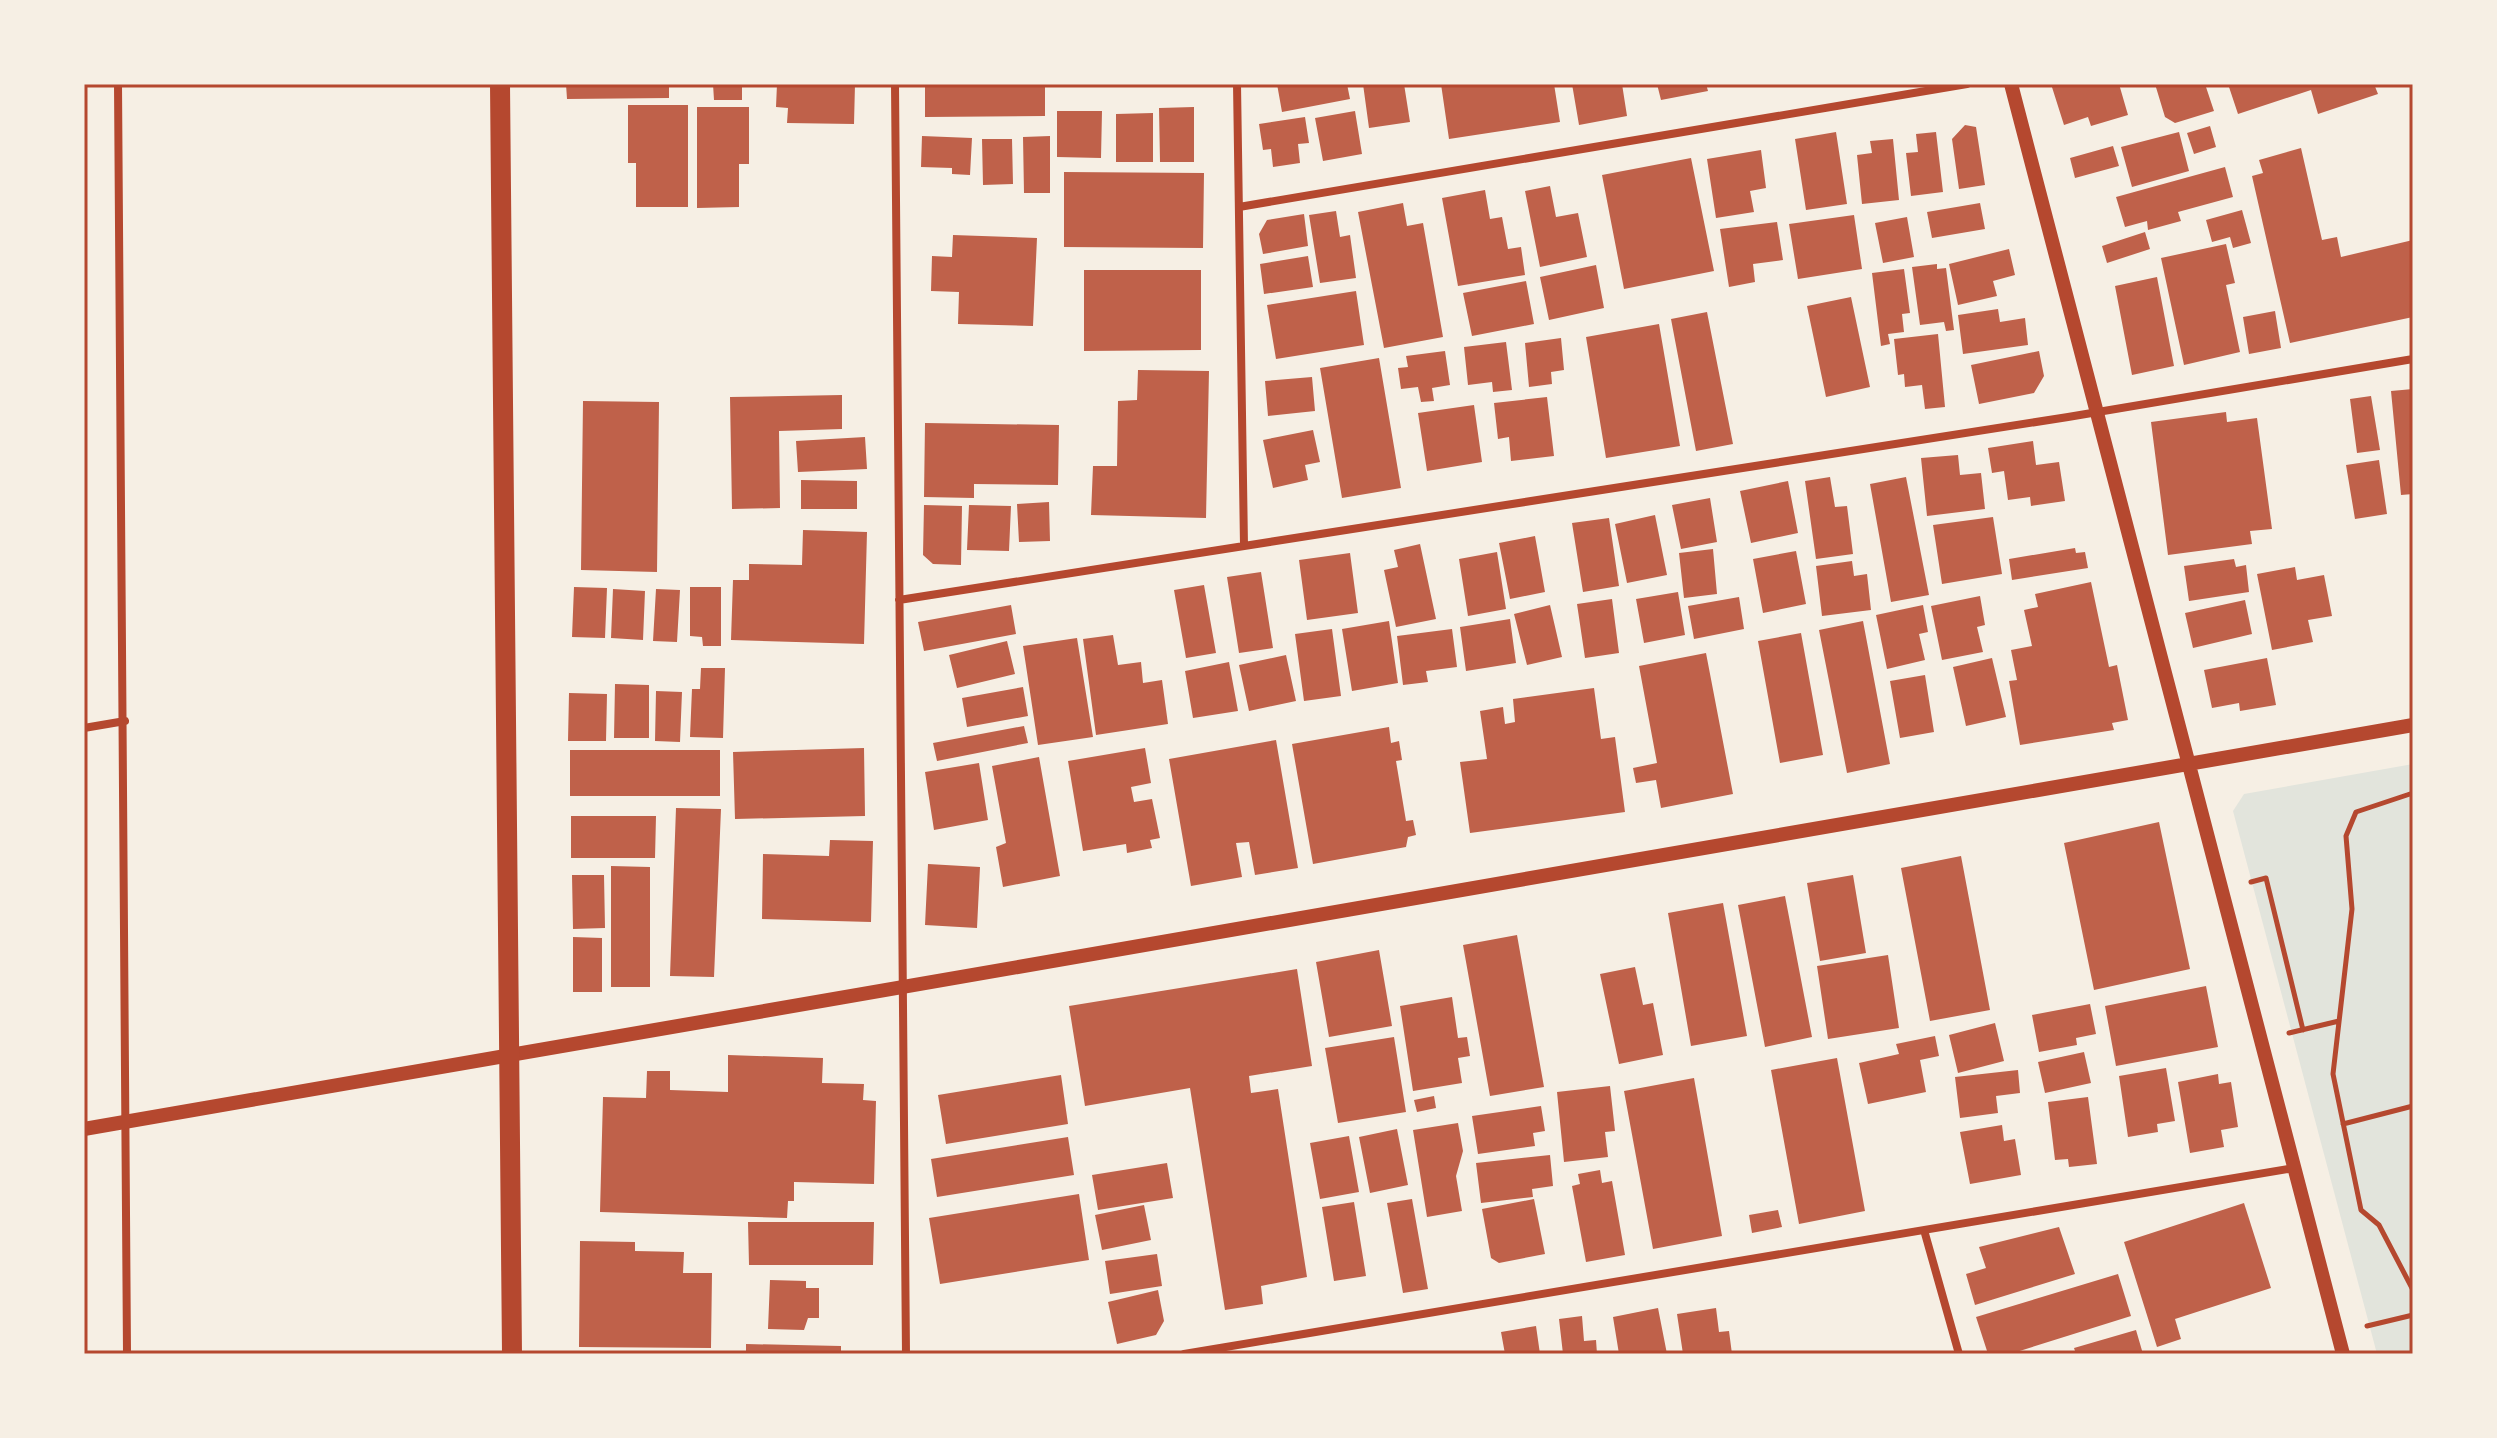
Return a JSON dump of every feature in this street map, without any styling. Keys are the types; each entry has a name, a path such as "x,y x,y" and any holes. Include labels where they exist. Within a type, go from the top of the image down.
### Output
{"main road":[{"path":"500,84 512,1354"}],"street":[{"path":"118,84 125,721 127,1354"},
{"path":"895,84 906,1354"},
{"path":"1237,84 1244,546"},
{"path":"1239,207 1967,84"},
{"path":"2011,84 2094,412 2343,1354"},
{"path":"899,600 2413,359"},
{"path":"84,728 125,721"},
{"path":"84,1129 2413,725"},
{"path":"1184,1354 2294,1168"},
{"path":"1924,1230 1959,1354"}],"path":[{"path":"2413,793 2356,812 2346,836 2352,909 2333,1074 2361,1210 2379,1225 2413,1290"},
{"path":"2248,882 2266,878 2303,1030"},
{"path":"2288,1033 2339,1021"},
{"path":"2343,1124 2413,1106"},
{"path":"2365,1327 2413,1315"}],"shaded area":[{"path":"2413,764 2413,1354 2377,1354 2233,811 2244,794"}],"building":[{"path":"566,84 669,84 669,98 567,99"},
{"path":"713,84 742,84 742,100 714,100"},
{"path":"777,84 855,84 854,124 787,123 788,108 776,107"},
{"path":"925,84 1045,84 1045,116 925,117"},
{"path":"1277,84 1347,84 1350,99 1282,112"},
{"path":"1363,84 1404,84 1410,122 1369,128"},
{"path":"1441,84 1554,84 1560,122 1449,139"},
{"path":"1572,84 1622,84 1627,116 1579,125"},
{"path":"1657,84 1706,84 1708,91 1661,100"},
{"path":"2051,84 2119,84 2128,115 2091,126 2088,117 2064,125"},
{"path":"2155,84 2205,84 2214,111 2175,123 2165,117"},
{"path":"2228,84 2374,84 2378,94 2318,114 2311,90 2238,114"},
{"path":"628,105 688,105 688,207 636,207 636,163 628,163"},
{"path":"697,107 749,107 749,164 739,164 739,207 697,208"},
{"path":"1194,107 1194,162 1160,162 1159,108"},
{"path":"1057,111 1102,111 1101,158 1057,157"},
{"path":"1355,111 1362,154 1323,161 1315,118"},
{"path":"1153,113 1153,162 1116,162 1116,114"},
{"path":"1305,117 1309,143 1298,144 1300,163 1273,167 1271,149 1263,150 1259,124"},
{"path":"1965,125 1976,127 1985,185 1959,189 1952,139"},
{"path":"2210,126 2216,147 2194,154 2187,133"},
{"path":"1836,132 1847,204 1806,210 1795,139"},
{"path":"1936,132 1943,192 1911,196 1906,153 1918,152 1916,134"},
{"path":"2179,132 2189,171 2132,187 2121,147"},
{"path":"922,136 972,138 970,175 952,174 952,168 921,167"},
{"path":"1050,136 1050,193 1024,193 1023,137"},
{"path":"982,139 1012,139 1013,184 983,185"},
{"path":"1893,139 1899,200 1862,204 1857,155 1872,153 1870,141"},
{"path":"2113,146 2119,166 2075,178 2070,158"},
{"path":"2301,148 2322,240 2337,237 2341,257 2413,240 2413,317 2290,343 2252,176 2263,173 2259,160"},
{"path":"1761,150 1766,188 1750,191 1754,212 1716,218 1707,159"},
{"path":"1691,158 1714,271 1624,289 1602,175"},
{"path":"2225,167 2233,197 2178,212 2181,221 2148,230 2147,221 2125,227 2116,197"},
{"path":"1064,172 1204,173 1203,248 1064,247"},
{"path":"1550,186 1556,217 1578,213 1587,257 1540,267 1525,191"},
{"path":"1485,190 1490,219 1502,217 1508,249 1521,247 1525,275 1458,286 1442,198"},
{"path":"1403,203 1407,226 1423,223 1443,337 1384,348 1358,212"},
{"path":"1980,203 1985,229 1932,238 1927,212"},
{"path":"2242,210 2251,243 2233,248 2230,237 2212,242 2206,220"},
{"path":"1336,211 1340,237 1350,235 1356,278 1320,283 1309,215"},
{"path":"1304,214 1308,246 1263,254 1259,234 1267,220"},
{"path":"1854,215 1862,269 1798,279 1789,224"},
{"path":"1907,217 1914,257 1883,263 1875,223"},
{"path":"1777,222 1783,260 1753,264 1755,282 1729,287 1720,229"},
{"path":"2145,232 2150,249 2107,263 2102,246"},
{"path":"953,235 1037,238 1033,326 958,324 959,292 931,291 932,256 952,257"},
{"path":"2226,244 2235,283 2226,285 2240,352 2184,365 2161,258"},
{"path":"2009,249 2015,275 1993,281 1997,296 1958,305 1949,264"},
{"path":"1308,256 1313,287 1264,294 1260,264"},
{"path":"1937,264 1937,269 1946,268 1954,330 1946,331 1944,322 1920,325 1912,267"},
{"path":"1596,265 1604,308 1549,320 1540,277"},
{"path":"1904,269 1910,313 1902,314 1904,332 1888,334 1890,344 1881,346 1872,273"},
{"path":"1084,270 1201,270 1201,350 1084,351"},
{"path":"2157,277 2174,366 2132,375 2115,286"},
{"path":"1526,281 1534,324 1472,336 1463,293"},
{"path":"1356,291 1364,345 1276,359 1267,305"},
{"path":"1851,297 1870,387 1826,397 1807,306"},
{"path":"1998,309 2000,322 2025,318 2028,345 1963,354 1958,315"},
{"path":"2275,311 2281,348 2249,354 2243,317"},
{"path":"1707,312 1733,444 1696,451 1671,319"},
{"path":"1659,324 1680,446 1606,458 1586,337"},
{"path":"1938,334 1945,407 1925,409 1922,385 1905,387 1904,374 1898,375 1894,339"},
{"path":"1561,338 1564,370 1551,372 1552,384 1529,387 1525,343"},
{"path":"1506,342 1512,390 1493,392 1492,382 1468,385 1464,347"},
{"path":"1445,351 1450,385 1432,388 1434,401 1421,402 1418,387 1401,389 1398,368 1408,367 1406,356"},
{"path":"2039,351 2044,376 2034,393 1979,404 1971,365"},
{"path":"1379,358 1401,488 1342,498 1320,368"},
{"path":"1138,370 1209,371 1206,518 1091,515 1093,466 1117,466 1118,401 1137,400"},
{"path":"1312,377 1315,411 1268,416 1265,381"},
{"path":"2413,389 2413,494 2401,495 2391,391"},
{"path":"842,395 842,429 779,431 780,508 732,509 730,397"},
{"path":"2371,396 2380,450 2357,453 2350,399"},
{"path":"1547,397 1554,456 1511,461 1509,437 1498,439 1494,403"},
{"path":"583,401 659,402 657,572 581,570"},
{"path":"1474,405 1482,462 1427,471 1418,413"},
{"path":"2226,412 2227,422 2257,418 2272,529 2250,531 2252,544 2168,555 2151,422"},
{"path":"925,423 1059,425 1058,485 974,484 974,498 924,497"},
{"path":"1313,430 1320,462 1305,465 1308,480 1273,488 1263,440"},
{"path":"865,437 867,469 798,472 796,441"},
{"path":"2033,441 2036,465 2059,462 2065,501 2031,506 2030,497 2008,500 2004,471 1992,473 1988,448"},
{"path":"1958,455 1960,475 1981,473 1985,509 1927,516 1921,458"},
{"path":"2379,460 2387,514 2355,519 2346,465"},
{"path":"1830,477 1835,507 1847,506 1853,554 1816,559 1805,481"},
{"path":"1906,477 1929,595 1891,602 1870,484"},
{"path":"801,480 857,481 857,509 801,509"},
{"path":"1788,481 1798,533 1751,543 1740,491"},
{"path":"1710,498 1717,542 1681,549 1672,505"},
{"path":"1049,502 1050,541 1019,542 1017,504"},
{"path":"924,505 962,506 961,565 933,564 923,555"},
{"path":"969,505 1011,506 1009,551 967,550"},
{"path":"1655,515 1667,575 1627,583 1615,524"},
{"path":"1993,517 2002,574 1942,584 1933,525"},
{"path":"1609,518 1619,586 1583,592 1572,523"},
{"path":"803,530 867,532 864,644 731,640 733,580 749,580 749,564 802,565"},
{"path":"1535,536 1545,592 1510,599 1499,543"},
{"path":"1420,544 1436,619 1396,627 1384,570 1398,567 1394,550"},
{"path":"2075,548 2076,553 2085,552 2088,568 2012,580 2009,559"},
{"path":"1713,549 1717,594 1684,598 1679,553"},
{"path":"1796,551 1806,604 1763,613 1753,559"},
{"path":"1497,552 1506,609 1468,616 1459,559"},
{"path":"1350,553 1358,613 1307,620 1299,560"},
{"path":"2234,559 2236,567 2246,565 2249,592 2189,601 2184,566"},
{"path":"1852,561 1854,576 1867,574 1871,610 1822,616 1816,566"},
{"path":"2295,567 2297,580 2324,575 2332,616 2308,620 2313,642 2272,650 2257,574"},
{"path":"1261,572 1273,648 1239,653 1227,577"},
{"path":"2091,582 2109,667 2117,665 2128,720 2112,723 2114,730 2020,745 2009,681 2017,680 2011,650 2032,646 2024,610 2038,607 2035,594"},
{"path":"1204,585 1216,653 1186,658 1174,590"},
{"path":"574,587 607,588 605,638 572,637"},
{"path":"690,587 721,587 721,646 703,646 702,637 690,636"},
{"path":"613,589 645,591 643,640 611,638"},
{"path":"656,589 680,590 677,642 653,641"},
{"path":"1678,592 1685,635 1644,643 1636,599"},
{"path":"1980,596 1985,625 1977,627 1983,652 1942,660 1931,606"},
{"path":"1739,597 1744,629 1694,639 1688,606"},
{"path":"1612,599 1619,653 1585,658 1577,604"},
{"path":"2245,600 2252,634 2193,648 2185,613"},
{"path":"1011,605 1016,634 924,651 918,622"},
{"path":"1550,605 1562,657 1527,665 1514,614"},
{"path":"1923,605 1928,632 1919,634 1925,660 1887,669 1876,615"},
{"path":"1510,619 1516,663 1466,671 1460,627"},
{"path":"1389,621 1398,683 1352,691 1342,629"},
{"path":"1863,621 1890,764 1847,773 1819,630"},
{"path":"1332,629 1341,696 1304,701 1295,634"},
{"path":"1452,629 1457,667 1426,671 1428,682 1403,685 1397,636"},
{"path":"1801,633 1823,755 1780,763 1758,641"},
{"path":"1113,635 1118,665 1141,662 1143,683 1162,680 1168,724 1096,735 1083,639"},
{"path":"1077,638 1093,737 1038,745 1023,646"},
{"path":"1007,641 1015,674 957,688 949,655"},
{"path":"1706,653 1733,794 1661,808 1656,780 1636,783 1633,768 1657,763 1639,666"},
{"path":"1286,655 1296,701 1249,711 1239,665"},
{"path":"1992,658 2006,717 1966,726 1953,667"},
{"path":"2267,658 2276,705 2240,711 2239,703 2212,708 2204,670"},
{"path":"1229,662 1238,711 1193,718 1185,671"},
{"path":"701,668 725,668 723,738 690,737 692,689 700,689"},
{"path":"1925,675 1934,732 1900,738 1890,681"},
{"path":"615,684 649,685 649,738 614,738"},
{"path":"1023,687 1028,716 967,727 962,698"},
{"path":"1594,688 1601,739 1615,737 1625,812 1470,833 1460,762 1487,759 1480,711 1503,707 1505,724 1515,722 1513,699"},
{"path":"656,691 682,692 680,742 655,741"},
{"path":"569,693 607,694 606,741 568,741"},
{"path":"1024,726 1028,743 937,761 933,743"},
{"path":"1389,727 1391,743 1399,741 1402,760 1396,761 1406,821 1413,820 1416,835 1408,837 1406,847 1313,864 1292,744"},
{"path":"1276,740 1298,868 1255,875 1249,842 1236,843 1242,877 1191,886 1169,759"},
{"path":"864,748 865,816 735,819 733,752"},
{"path":"1145,748 1151,783 1131,787 1134,802 1152,799 1160,838 1150,840 1152,848 1127,853 1126,844 1083,851 1068,761"},
{"path":"570,750 720,750 720,796 570,796"},
{"path":"1039,757 1060,876 1003,887 996,847 1006,843 992,766"},
{"path":"979,763 988,820 934,830 925,772"},
{"path":"676,808 721,809 714,977 670,976"},
{"path":"571,816 656,816 655,858 571,858"},
{"path":"2159,822 2190,969 2094,990 2064,843"},
{"path":"830,840 873,841 871,922 762,919 763,854 829,856"},
{"path":"1961,856 1990,1010 1930,1021 1901,868"},
{"path":"928,864 980,867 977,928 925,925"},
{"path":"611,866 650,867 650,987 611,987"},
{"path":"572,875 604,875 605,928 573,929"},
{"path":"1853,875 1866,953 1820,961 1807,883"},
{"path":"1785,896 1812,1037 1765,1047 1738,905"},
{"path":"1723,903 1747,1036 1691,1046 1668,913"},
{"path":"1517,935 1544,1087 1490,1096 1463,945"},
{"path":"573,937 602,938 602,992 573,992"},
{"path":"1379,950 1392,1026 1329,1037 1316,962"},
{"path":"1888,955 1899,1028 1828,1039 1817,966"},
{"path":"1635,967 1643,1005 1653,1003 1663,1055 1619,1064 1600,974"},
{"path":"1297,969 1312,1066 1249,1076 1251,1093 1278,1089 1307,1277 1261,1286 1263,1304 1225,1310 1190,1088 1085,1106 1069,1006"},
{"path":"2206,986 2218,1047 2116,1066 2105,1006"},
{"path":"1452,997 1458,1038 1467,1037 1470,1056 1458,1058 1462,1083 1413,1091 1400,1006"},
{"path":"2090,1004 2096,1034 2076,1038 2077,1045 2039,1052 2032,1015"},
{"path":"1995,1023 2004,1061 1958,1073 1949,1035"},
{"path":"1935,1036 1939,1056 1920,1060 1926,1092 1868,1104 1859,1063 1899,1054 1896,1044"},
{"path":"1394,1037 1406,1112 1338,1123 1325,1048"},
{"path":"2084,1052 2091,1083 2045,1093 2038,1062"},
{"path":"728,1055 823,1058 822,1083 864,1084 863,1100 876,1101 874,1184 794,1182 794,1201 788,1201 787,1218 600,1212 603,1097 646,1098 647,1071 670,1071 670,1090 728,1092"},
{"path":"1837,1058 1865,1211 1799,1224 1771,1070"},
{"path":"2166,1068 2175,1121 2157,1124 2158,1132 2128,1137 2119,1076"},
{"path":"2018,1070 2020,1093 1996,1096 1998,1113 1960,1118 1955,1077"},
{"path":"2218,1074 2219,1084 2231,1082 2238,1127 2221,1130 2224,1147 2190,1153 2178,1082"},
{"path":"1061,1075 1068,1124 946,1144 938,1095"},
{"path":"1694,1078 1722,1236 1653,1249 1624,1091"},
{"path":"1610,1086 1615,1131 1605,1132 1608,1157 1564,1162 1557,1092"},
{"path":"1434,1096 1436,1108 1417,1112 1414,1100"},
{"path":"2088,1097 2097,1164 2069,1167 2068,1159 2055,1160 2048,1102"},
{"path":"1541,1106 1545,1131 1533,1133 1535,1146 1478,1154 1472,1116"},
{"path":"1458,1123 1463,1151 1456,1176 1462,1211 1427,1217 1413,1130"},
{"path":"2002,1125 2004,1141 2015,1139 2021,1175 1970,1184 1960,1132"},
{"path":"1397,1129 1408,1185 1370,1193 1359,1137"},
{"path":"1349,1136 1359,1192 1320,1199 1310,1143"},
{"path":"1068,1137 1074,1175 937,1197 931,1159"},
{"path":"1550,1155 1553,1186 1532,1189 1533,1197 1481,1203 1476,1163"},
{"path":"1167,1163 1173,1198 1098,1210 1092,1175"},
{"path":"1600,1170 1602,1183 1612,1181 1625,1255 1586,1262 1572,1186 1580,1184 1578,1174"},
{"path":"1079,1194 1089,1260 940,1284 929,1218"},
{"path":"1412,1199 1428,1289 1403,1293 1387,1203"},
{"path":"1534,1199 1545,1254 1499,1263 1491,1258 1482,1209"},
{"path":"1354,1202 1366,1276 1334,1281 1322,1207"},
{"path":"2244,1203 2271,1288 2175,1319 2181,1339 2157,1347 2124,1242"},
{"path":"1144,1205 1151,1240 1102,1250 1095,1215"},
{"path":"1778,1210 1782,1227 1752,1233 1749,1215"},
{"path":"748,1222 874,1222 873,1265 749,1265"},
{"path":"2059,1227 2075,1274 1975,1305 1966,1274 1986,1268 1979,1247"},
{"path":"580,1241 635,1242 635,1251 684,1252 683,1273 712,1273 711,1348 579,1347"},
{"path":"1157,1254 1162,1286 1110,1294 1105,1261"},
{"path":"2118,1274 2131,1316 2010,1354 1988,1354 1976,1317"},
{"path":"770,1280 806,1281 806,1288 819,1288 819,1318 808,1318 804,1330 768,1329"},
{"path":"1158,1290 1164,1321 1156,1335 1117,1344 1108,1302"},
{"path":"1658,1308 1667,1354 1619,1354 1613,1317"},
{"path":"1716,1308 1719,1332 1729,1331 1732,1354 1683,1354 1677,1314"},
{"path":"1582,1316 1584,1341 1596,1340 1597,1354 1563,1354 1559,1319"},
{"path":"1536,1326 1540,1354 1505,1354 1501,1332"},
{"path":"2136,1330 2143,1354 2076,1354 2074,1348"},
{"path":"746,1344 841,1346 841,1354 746,1354"}]}
